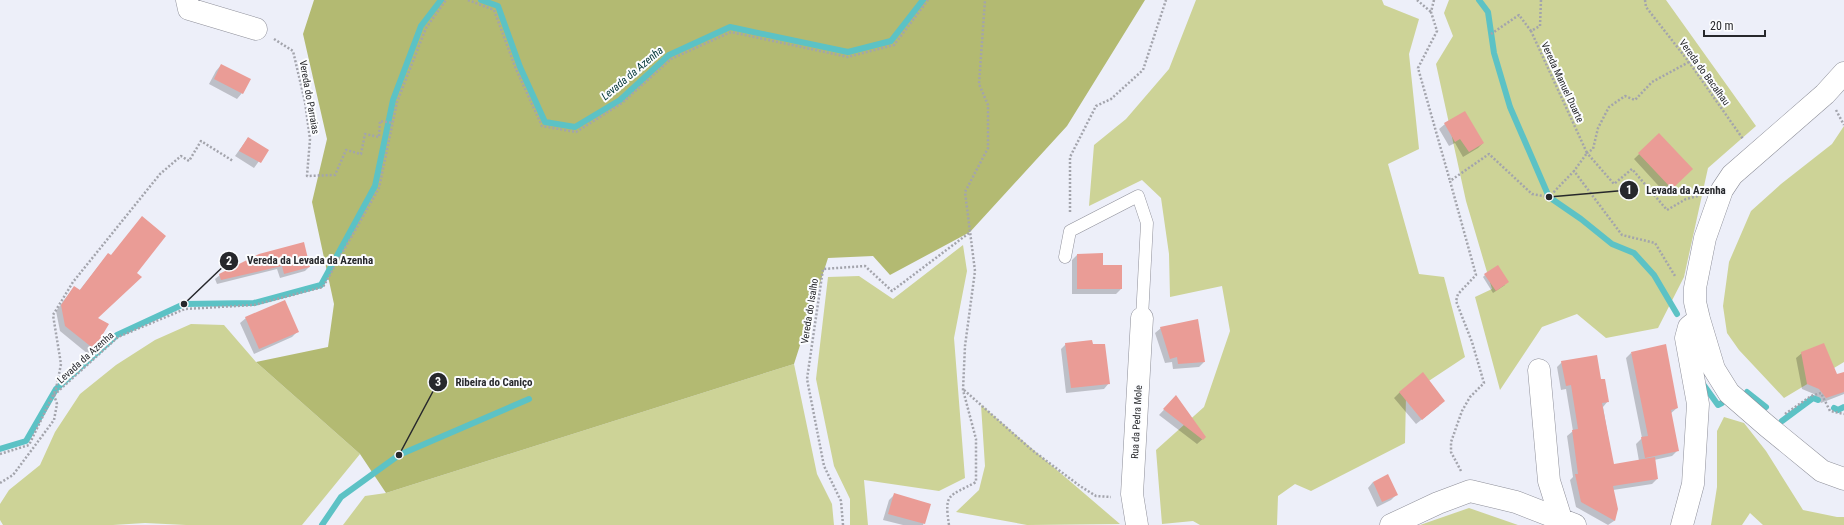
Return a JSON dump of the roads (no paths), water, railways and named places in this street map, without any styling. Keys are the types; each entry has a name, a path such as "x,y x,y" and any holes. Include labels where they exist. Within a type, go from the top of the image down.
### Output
{"street":[{"path":"187,0 189,9 256,29"},
{"path":"1844,73 1825,94 1754,154 1732,175 1722,190 1705,238 1695,288 1695,302 1714,369 1730,393 1822,471 1844,479"},
{"name":"Rua da Pedra Mole","path":"1138,525 1132,494 1142,318"},
{"path":"1682,525 1692,484 1698,404 1686,338 1689,327 1699,319"},
{"path":"1539,370 1549,481 1568,522"},
{"path":"1391,525 1438,503 1470,491 1516,502 1568,522"}],"lane":[{"path":"1065,257 1070,231 1138,196 1147,223 1142,318"}],"waterway":[{"path":"0,449 26,441 56,389 117,335 184,304 254,303 321,285 375,186 393,100 421,26 441,0"},
{"name":"Levada da Azenha","path":"481,0 498,6 520,67 545,122 575,127 620,100 669,55 730,27 848,52 891,41 923,0"},
{"name":"Levada da Azenha","path":"1479,0 1488,12 1494,53 1510,107 1549,197 1581,219 1612,244 1634,253 1654,275 1677,314"},
{"name":"Levada da Azenha","path":"1703,384 1718,405 1722,403"},
{"name":"Levada da Azenha","path":"1747,392 1766,407"},
{"name":"Levada da Azenha","path":"1782,421 1813,398 1818,400"},
{"path":"322,525 341,497 399,455 529,399"},
{"name":"Levada da Azenha","path":"1834,408 1838,410 1844,407"}],"place":[{"name":"Levada da Azenha","path":"1549,197"},
{"name":"Vereda da Levada da Azenha","path":"184,304"},
{"name":"Ribeira do Caniço","path":"399,455"}]}
